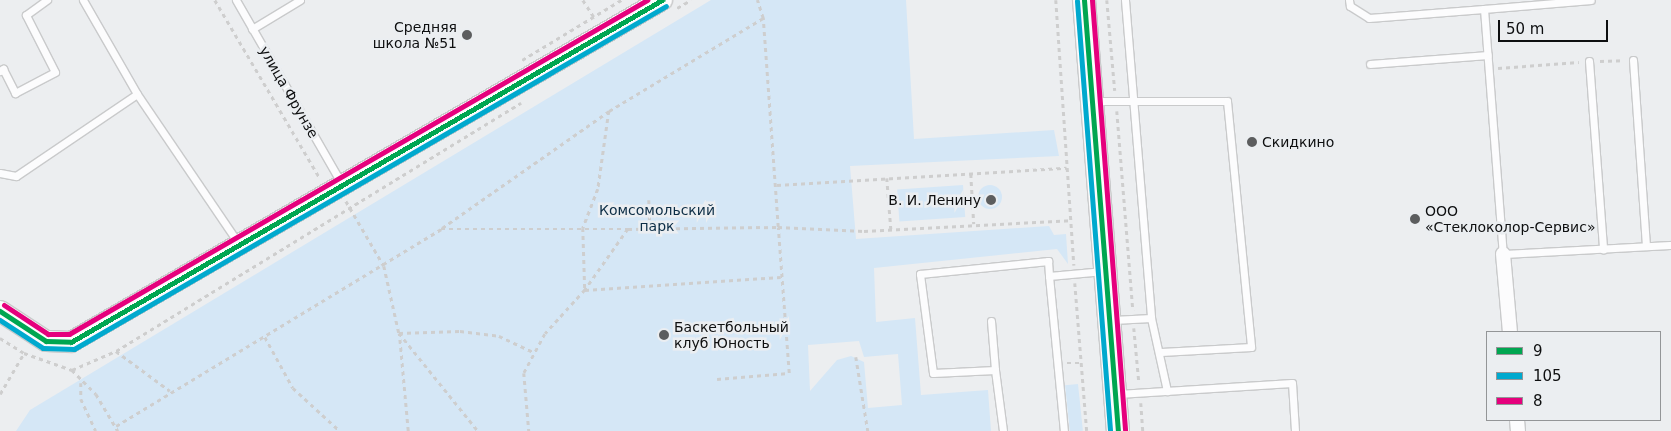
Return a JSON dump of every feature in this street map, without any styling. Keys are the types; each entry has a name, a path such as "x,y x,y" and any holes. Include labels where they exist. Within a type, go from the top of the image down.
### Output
{"main road":[{"path":"1084,0 1107,271 1118,431"},
{"path":"0,311 46,341 60,344 239,244 342,190 668,5"}],"street":[{"path":"1504,254 1510,331"}],"lane":[{"path":"0,71 3,68 15,94 55,72 26,15 47,0"},
{"path":"83,0 137,94 239,244"},
{"name":"улица Фрунзе","path":"236,0 342,190"},
{"path":"252,29 300,0"},
{"path":"1125,0 1151,318 1162,352 1166,391"},
{"path":"1350,0 1350,6 1369,18 1591,0"},
{"path":"1484,9 1504,254 1671,245"},
{"path":"1370,64 1488,55"},
{"path":"1633,60 1646,246"},
{"path":"1589,61 1603,249"},
{"path":"0,173 16,176 137,94"},
{"path":"1092,102 1133,98 1227,101 1251,347 1162,352"},
{"path":"995,370 933,373 920,274 1048,260 1064,431"},
{"path":"1049,276 1107,271"},
{"path":"1110,320 1151,318"},
{"path":"991,321 1003,431"},
{"path":"1115,394 1292,383 1295,431"}],"path":[{"name":"улица Фрунзе","path":"214,0 320,179 312,184"},
{"path":"583,0 594,16"},
{"path":"668,5 691,0"},
{"path":"717,379 789,373 763,18 758,0"},
{"path":"1056,0 1086,431"},
{"path":"1108,0 1143,431"},
{"path":"116,426 170,391 384,266 441,229 609,111 763,18"},
{"path":"1489,69 1589,61 1633,60"},
{"path":"72,370 116,351 530,98"},
{"path":"585,290 583,228 598,189 609,111"},
{"path":"776,185 1067,168"},
{"path":"970,174 974,225"},
{"path":"887,178 891,229"},
{"path":"342,190 384,266 399,333 408,431"},
{"path":"649,200 650,229"},
{"path":"441,229 891,229 1071,220"},
{"path":"529,431 524,373 546,334 585,290 628,229"},
{"path":"585,290 781,277"},
{"path":"399,333 460,330 499,336 535,353"},
{"path":"399,333 478,431"},
{"path":"265,337 293,388 340,431"},
{"path":"0,338 24,353 72,370 80,382 96,394 118,431"},
{"path":"116,351 170,391"},
{"path":"0,394 24,353"},
{"path":"856,357 868,431"},
{"path":"80,382 81,399 96,431"}],"green space":[{"name":"Комсомольский парк","path":"711,0 906,0 914,139 1054,130 1059,156 850,166 856,239 1049,226 1054,235 1066,234 1068,264 1057,249 874,268 876,322 915,318 921,395 988,390 991,431 16,431 30,410","holes":["859,341 864,357 898,354 902,405 868,408 864,362 851,356 837,360 810,391 808,345"]},
{"path":"963,185 965,217 899,222 897,190"},
{"path":"990,185 999,188 1002,197 999,206 990,209 981,206 978,197 981,188"},
{"path":"1078,384 1083,431 1070,431 1065,385"}],"transit line":[{"name":"8","path":"4,305 48,334 69,334 647,0"},
{"name":"9","path":"0,311 46,341 71,342 662,0"},
{"name":"9","path":"1084,0 1118,431"},
{"name":"8","path":"1092,0 1125,430"},
{"name":"105","path":"1077,1 1110,431"},
{"name":"105","path":"0,320 43,348 74,349 666,6"}],"place":[{"name":"Средняя школа №51","path":"467,35"},
{"name":"Скидкино","path":"1252,142"},
{"name":"В. И. Ленину","path":"991,200"},
{"name":"ООО «Стеклоколор-Сервис»","path":"1415,219"},
{"name":"Баскетбольный клуб Юность","path":"664,335"}]}
